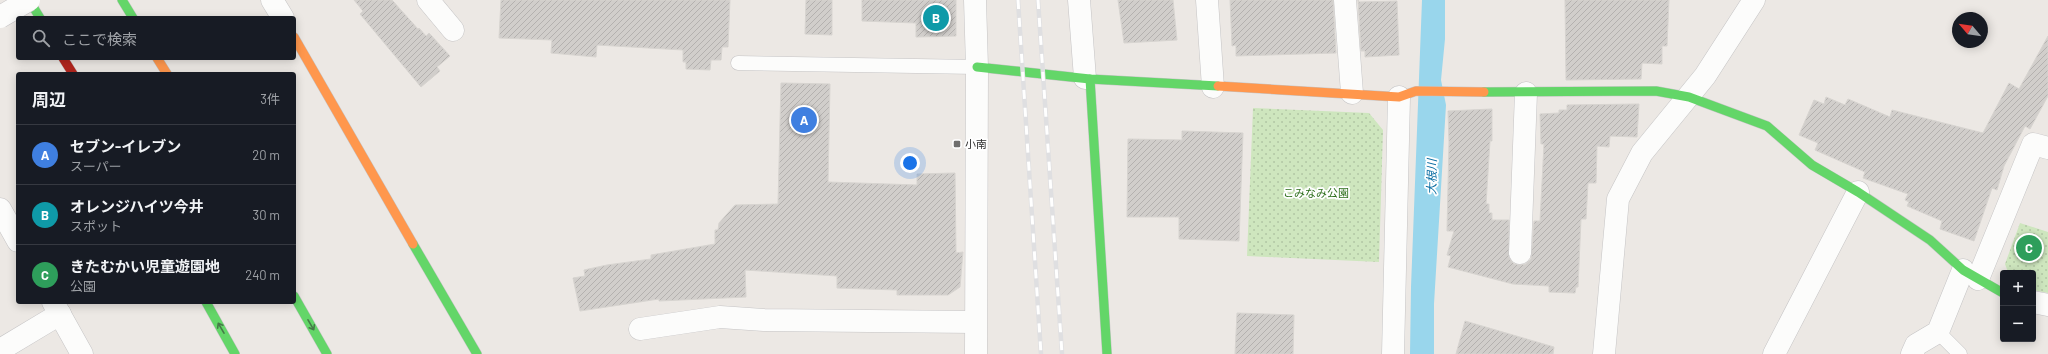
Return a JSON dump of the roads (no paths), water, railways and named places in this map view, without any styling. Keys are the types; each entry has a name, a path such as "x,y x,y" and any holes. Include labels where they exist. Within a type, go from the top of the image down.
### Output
{"main road":[{"path":"29,0 39,16"},
{"path":"122,0 132,16"},
{"path":"296,40 477,354"},
{"path":"65,60 72,72"},
{"path":"158,60 166,72"},
{"path":"977,67 1087,78 1352,93 1407,94 1450,92 1526,93 1656,91 1689,97 1767,126 1812,165 1858,192 1930,240 1970,274 2000,290"},
{"path":"1087,78 1107,354"},
{"path":"296,300 327,354"},
{"path":"207,304 235,354"}],"street":[{"path":"0,17 29,0"},
{"path":"272,0 282,16"},
{"path":"976,0 976,354"},
{"path":"1079,0 1087,78"},
{"path":"1207,0 1213,86"},
{"path":"1345,0 1352,93"},
{"path":"1604,354 1618,199 1642,153 1706,76 1754,0"},
{"path":"431,1 453,30"},
{"path":"1520,253 1526,93"},
{"path":"1393,354 1407,94"},
{"path":"1912,354 1916,345 1938,332 1970,274 2033,144 2048,148"},
{"path":"1774,354 1858,192"},
{"path":"0,209 16,237"},
{"path":"2036,303 2048,305"},
{"path":"0,350 56,308 82,354"},
{"path":"640,329 720,317 764,320 975,322"}],"lane":[{"path":"738,63 977,67"},
{"path":"1938,332 1960,354"}],"water":[{"name":"大根川","path":"1422,0 1445,0 1445,39 1441,80 1446,105 1434,304 1434,354 1410,354 1411,287"}],"railway":[{"path":"1018,0 1041,354"},
{"path":"1038,0 1062,354"}],"place":[{"name":"オレンジハイツ今井","path":"936,18"},
{"name":"セブン-イレブン","path":"804,120"},
{"name":"小南","path":"957,144"},
{"name":"きたむかい児童遊園地","path":"2029,248"}],"park label":[{"name":"こみなみ公園","path":"1316,193"}]}
